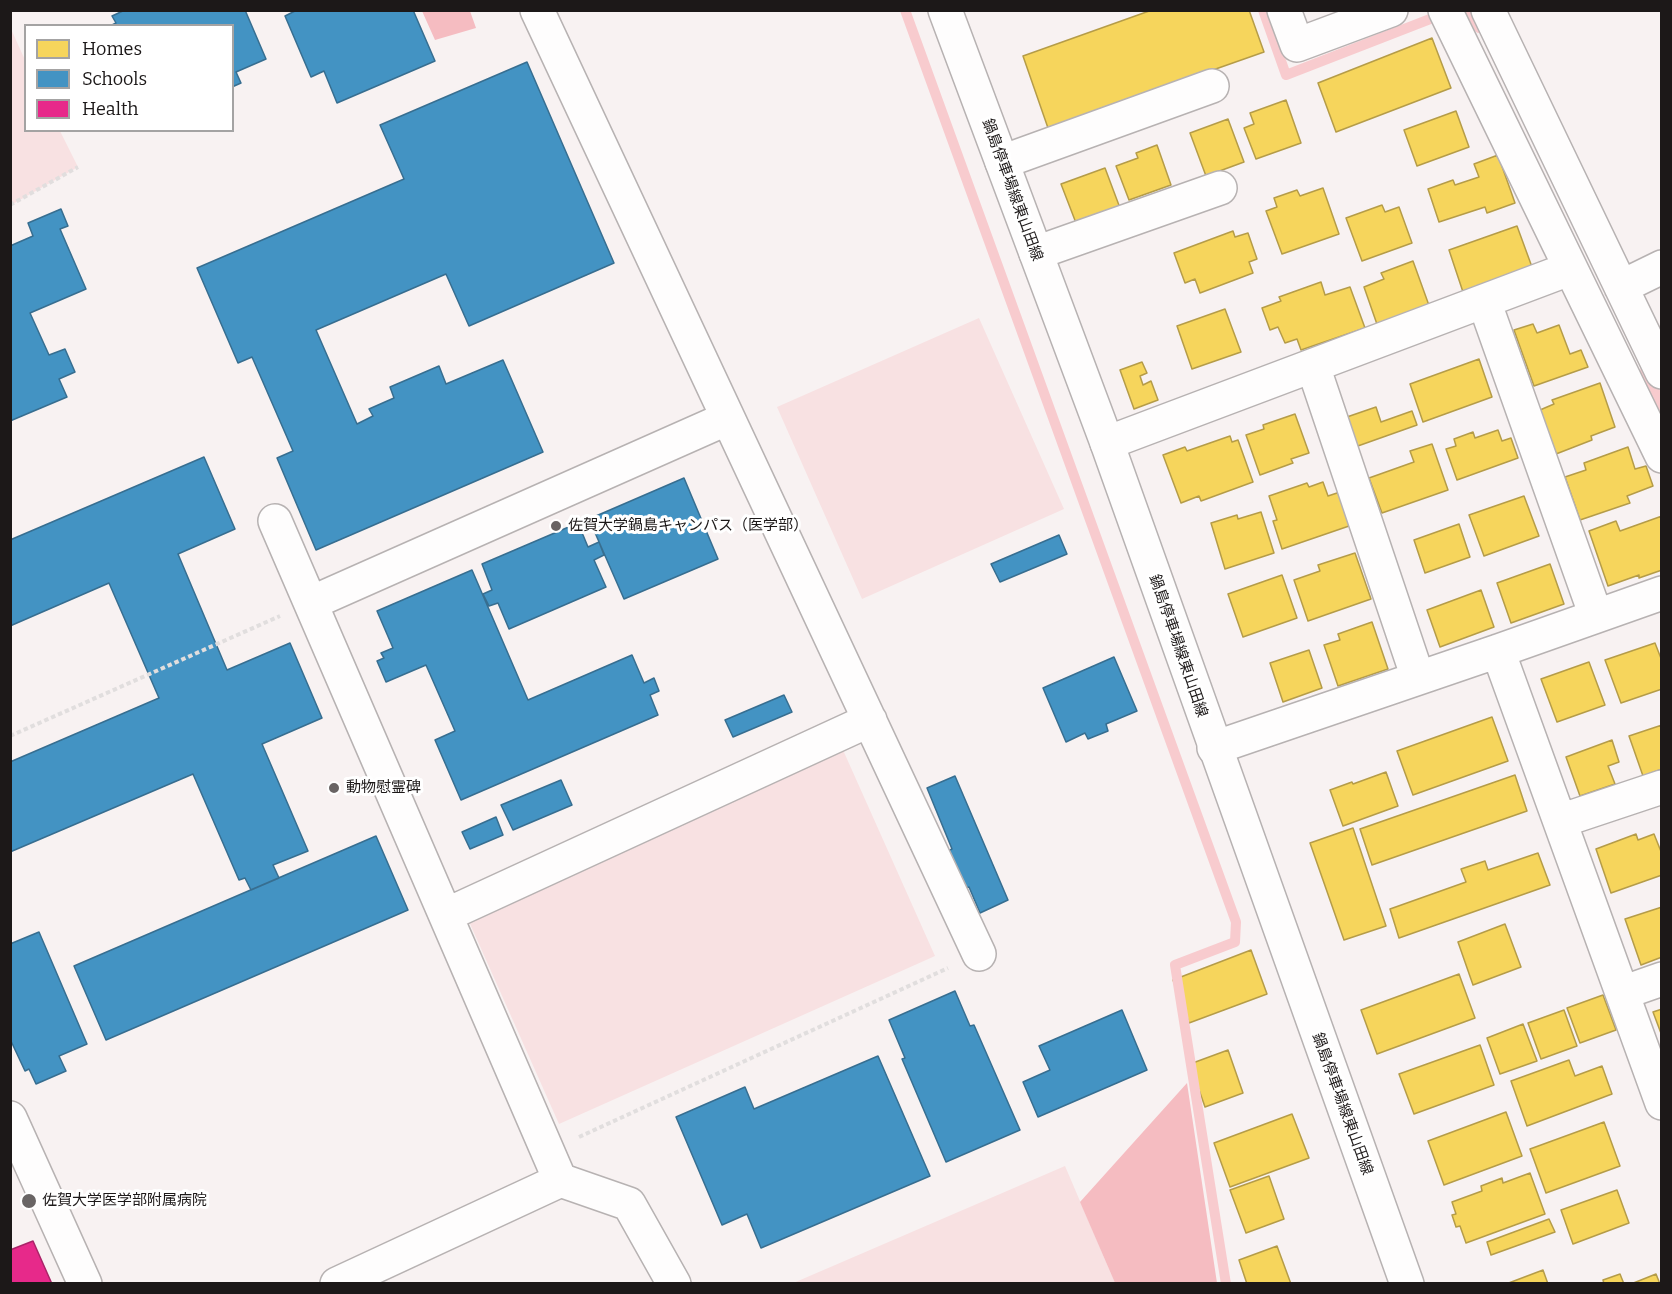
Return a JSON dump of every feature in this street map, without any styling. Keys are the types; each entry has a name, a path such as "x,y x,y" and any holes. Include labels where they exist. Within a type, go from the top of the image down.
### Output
{"street":[{"path":"537,10 979,954"},
{"name":"鍋島停車場線東山田線","path":"945,10 1107,443 1407,1284"},
{"path":"1284,10 1297,45 1391,10"},
{"path":"1488,10 1662,372"},
{"path":"1448,17 1662,456"},
{"path":"1002,162 1212,86"},
{"path":"1035,253 1220,188"},
{"path":"1621,287 1662,267"},
{"path":"1107,443 1569,269"},
{"path":"1484,301 1596,616"},
{"path":"1313,366 1418,678"},
{"path":"311,603 728,418"},
{"path":"275,521 555,1166 629,1204 674,1284"},
{"path":"1214,748 1662,593"},
{"path":"1498,651 1662,1103"},
{"path":"446,915 870,720"},
{"path":"1560,821 1662,787"},
{"path":"1622,993 1662,979"},
{"path":"10,1118 85,1284"},
{"path":"337,1284 555,1166"}],"path":[{"path":"10,205 78,167"},
{"path":"10,736 311,603"},
{"path":"555,1166 979,954"}],"shaded area":[{"path":"422,11 470,11 476,28 435,40"},
{"path":"11,29 24,58 24,132 60,132 78,167 11,205"},
{"path":"979,318 1064,509 862,599 777,407"},
{"path":"843,750 935,956 559,1124 467,917"},
{"path":"1187,1083 1217,1283 1115,1283 1080,1202"},
{"path":"1065,1166 1115,1283 791,1284"}],"building: Homes":[{"path":"1152,10 1249,10 1264,52 1048,128 1023,56"},
{"path":"1432,38 1451,88 1336,132 1318,83"},
{"path":"1286,100 1301,143 1256,159 1244,128 1254,124 1250,113"},
{"path":"1456,111 1469,147 1417,166 1404,130"},
{"path":"1228,119 1244,162 1206,176 1190,133"},
{"path":"1157,145 1171,185 1129,200 1116,166 1138,158 1136,153"},
{"path":"1498,155 1515,203 1487,213 1485,207 1439,222 1428,189 1453,180 1455,185 1479,177 1474,164"},
{"path":"1105,168 1120,208 1076,223 1061,184"},
{"path":"1323,188 1339,234 1282,254 1266,211 1277,207 1274,198 1297,190 1300,196"},
{"path":"1382,205 1385,212 1399,207 1412,243 1362,261 1346,218"},
{"path":"1517,226 1532,267 1463,292 1449,250"},
{"path":"1233,231 1235,237 1248,233 1257,259 1249,262 1253,273 1200,293 1195,279 1185,283 1174,253"},
{"path":"1413,261 1431,311 1379,330 1364,287 1384,279 1381,273"},
{"path":"1321,282 1325,295 1350,287 1365,328 1301,350 1297,339 1285,343 1278,327 1270,330 1262,308 1281,301 1279,297"},
{"path":"1225,309 1241,352 1192,369 1177,326"},
{"path":"1533,324 1537,333 1559,325 1570,354 1581,350 1588,367 1534,386 1514,330"},
{"path":"1479,359 1492,397 1423,422 1410,384"},
{"path":"1142,362 1147,373 1140,376 1143,385 1151,381 1158,400 1134,409 1120,370"},
{"path":"1600,383 1615,427 1591,436 1592,440 1556,454 1540,410 1554,404 1552,400"},
{"path":"1376,407 1381,422 1412,411 1417,425 1355,447 1344,418"},
{"path":"1295,414 1309,453 1291,459 1293,463 1260,475 1246,435 1264,429 1263,425"},
{"path":"1498,430 1502,441 1511,438 1518,458 1457,480 1446,449 1456,446 1454,439 1473,432 1475,438"},
{"path":"1230,436 1232,442 1238,440 1253,482 1201,501 1199,496 1181,503 1163,455 1185,447 1187,451"},
{"path":"1432,444 1448,490 1382,513 1369,478 1414,462 1410,451"},
{"path":"1628,447 1635,469 1646,466 1653,486 1627,496 1630,503 1580,520 1565,477 1586,470 1584,463"},
{"path":"1323,482 1328,496 1340,492 1352,525 1282,549 1273,521 1277,520 1269,496 1307,483 1309,487"},
{"path":"1524,496 1539,536 1484,556 1469,515"},
{"path":"1261,512 1274,553 1225,569 1211,523 1237,515 1238,519"},
{"path":"1662,516 1662,570 1608,586 1589,531 1616,521 1620,531"},
{"path":"1459,524 1470,557 1425,573 1414,540"},
{"path":"1355,553 1371,599 1308,621 1294,580 1320,571 1318,565"},
{"path":"1550,564 1564,604 1511,623 1497,583"},
{"path":"1282,575 1297,618 1243,637 1228,594"},
{"path":"1481,590 1494,627 1440,647 1427,610"},
{"path":"1372,622 1388,669 1338,686 1324,645 1340,640 1338,634"},
{"path":"1655,643 1662,661 1662,689 1621,703 1605,660"},
{"path":"1309,650 1322,688 1283,702 1270,663"},
{"path":"1589,662 1605,705 1557,722 1541,679"},
{"path":"1492,717 1508,761 1413,795 1397,751"},
{"path":"1662,725 1662,769 1643,776 1629,736"},
{"path":"1612,740 1619,762 1608,766 1615,784 1580,796 1566,757"},
{"path":"1386,772 1398,806 1343,826 1330,790"},
{"path":"1515,775 1527,811 1372,865 1360,829"},
{"path":"1353,828 1386,926 1344,940 1310,843"},
{"path":"1636,834 1638,840 1654,834 1662,854 1662,875 1611,893 1596,849"},
{"path":"1538,853 1550,885 1399,938 1390,909 1466,882 1461,869 1485,861 1488,870"},
{"path":"1662,907 1662,957 1641,965 1625,919"},
{"path":"1505,924 1521,967 1473,985 1458,942"},
{"path":"1251,950 1267,994 1189,1023 1173,980"},
{"path":"1459,974 1475,1018 1377,1054 1361,1010"},
{"path":"1603,995 1616,1030 1580,1043 1567,1008"},
{"path":"1662,1009 1662,1036 1653,1012"},
{"path":"1564,1010 1577,1046 1541,1059 1528,1023"},
{"path":"1523,1024 1537,1061 1500,1074 1487,1038"},
{"path":"1480,1045 1494,1085 1414,1114 1399,1074"},
{"path":"1228,1050 1243,1093 1205,1107 1190,1064"},
{"path":"1569,1060 1575,1076 1602,1066 1612,1094 1527,1126 1511,1081"},
{"path":"1506,1112 1522,1156 1444,1185 1428,1141"},
{"path":"1292,1114 1309,1158 1230,1187 1214,1143"},
{"path":"1604,1122 1620,1166 1546,1193 1530,1149"},
{"path":"1530,1173 1545,1214 1466,1243 1460,1226 1456,1227 1452,1215 1456,1214 1452,1202 1482,1191 1481,1186 1502,1178 1503,1183"},
{"path":"1269,1176 1284,1219 1246,1233 1230,1190"},
{"path":"1617,1190 1629,1223 1573,1244 1561,1210"},
{"path":"1549,1219 1555,1232 1491,1255 1487,1242"},
{"path":"1277,1246 1291,1284 1247,1284 1239,1260"},
{"path":"1543,1270 1548,1284 1506,1284"},
{"path":"1620,1274 1624,1284 1604,1284 1603,1280"},
{"path":"1656,1274 1660,1284 1631,1284"}],"building: Schools":[{"path":"125,10 245,10 266,59 236,72 241,83 234,86 234,24 114,24 116,23 112,16"},
{"path":"297,10 413,10 435,61 337,103 324,71 311,77 285,16"},
{"path":"527,62 614,263 469,326 446,274 316,330 357,424 373,416 369,409 394,398 390,387 439,366 446,384 503,360 543,452 316,550 277,458 293,451 252,357 238,363 197,268 404,179 380,125"},
{"path":"61,209 68,226 60,229 86,289 30,313 49,355 65,349 75,372 59,379 67,397 10,421 10,246 33,236 28,223"},
{"path":"204,457 235,529 178,554 227,670 290,643 322,718 262,744 308,851 273,865 279,878 251,890 245,878 239,880 193,774 10,852 10,762 159,698 109,583 10,626 10,540"},
{"path":"684,478 718,559 624,599 589,519"},
{"path":"578,523 588,547 599,542 604,555 594,560 606,587 509,629 498,603 489,606 483,594 492,590 482,564"},
{"path":"1059,535 1067,554 1000,582 991,564"},
{"path":"472,570 528,700 632,655 644,683 654,678 659,691 650,695 658,715 461,800 435,740 455,731 426,665 386,682 377,661 384,658 381,653 393,648 377,611"},
{"path":"1114,657 1137,711 1106,724 1108,731 1088,739 1085,733 1066,742 1043,688"},
{"path":"784,695 792,712 733,737 725,720"},
{"path":"955,776 1008,900 980,913 969,887 960,890 944,853 952,849 927,788"},
{"path":"561,780 572,805 513,830 501,805"},
{"path":"496,817 503,835 470,849 462,832"},
{"path":"376,836 408,910 106,1040 74,966"},
{"path":"39,932 87,1044 59,1056 66,1071 36,1084 29,1069 25,1071 10,1039 10,944"},
{"path":"955,991 970,1026 974,1025 1020,1130 946,1162 902,1059 905,1058 889,1020"},
{"path":"1122,1010 1147,1070 1038,1117 1023,1082 1050,1070 1039,1046"},
{"path":"878,1056 930,1176 761,1248 747,1214 722,1225 676,1117 745,1087 754,1109"}],"building: Health":[{"path":"33,1241 52,1284 10,1284 10,1250"}],"waterway":[{"path":"905,10 1236,922 1235,942 1175,965 1226,1284"},
{"path":"1263,10 1286,75 1443,14"},
{"path":"1470,10 1479,28"},
{"path":"1645,371 1662,406"}],"place":[{"name":"佐賀大学鍋島キャンパス（医学部）","path":"556,526"},
{"name":"動物慰霊碑","path":"334,788"},
{"name":"佐賀大学医学部附属病院","path":"29,1201"}]}
